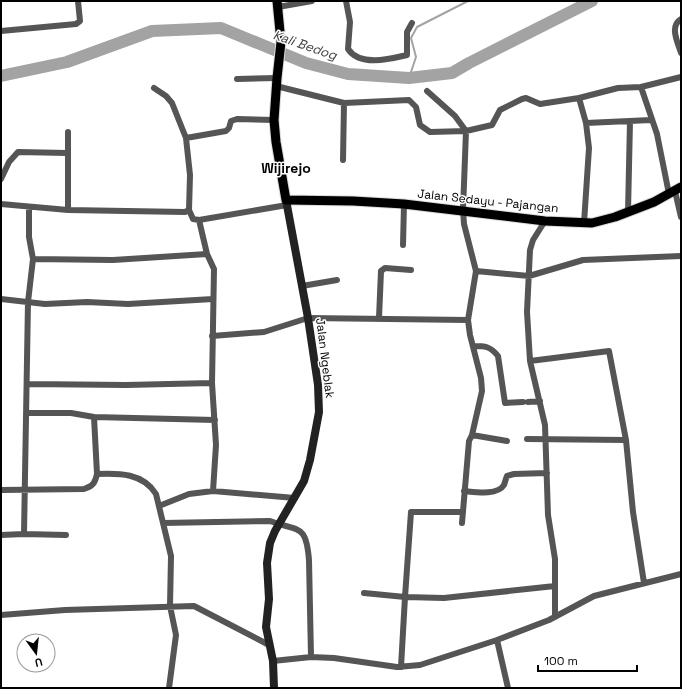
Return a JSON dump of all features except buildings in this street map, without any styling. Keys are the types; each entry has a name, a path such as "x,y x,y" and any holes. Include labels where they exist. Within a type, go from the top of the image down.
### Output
{"main road":[{"name":"Jalan Ngeblak","path":"274,688 273,661 266,627 269,599 267,563 272,536 296,498 310,460 319,412 318,385 308,318 276,142 274,120 281,42 278,4"},
{"name":"Jalan Sedayu - Pajangan","path":"286,202 404,204 545,221 584,223 601,222 628,212 675,191"}],"street":[{"path":"1,31 76,24 80,21 78,1"},
{"path":"278,4 312,1"},
{"path":"346,1 350,22 349,50 360,57 375,60 407,55 407,32 412,23"},
{"path":"681,19 678,21 674,29 681,53"},
{"path":"237,79 277,79 344,103 410,100 416,108 420,125 430,132 466,131 492,125 500,110 526,98 540,104 579,98 618,88 641,86 681,76"},
{"path":"641,86 675,191 681,217"},
{"path":"154,88 166,96 172,103 186,138 190,175 189,210 193,219 198,220 286,202"},
{"path":"427,91 455,116 466,131 463,210 464,224 476,271 468,320 481,378 482,390 472,435 469,441 462,523"},
{"path":"579,98 586,123 589,148 584,223"},
{"path":"343,160 344,103"},
{"path":"186,138 226,131 229,128 231,121 237,119 274,120"},
{"path":"586,123 651,120"},
{"path":"628,212 630,121"},
{"path":"68,132 68,210"},
{"path":"1,179 9,162 18,152 67,153"},
{"path":"1,204 68,210 181,212 189,210"},
{"path":"403,245 404,204"},
{"path":"24,534 28,302 33,259 29,237 28,207"},
{"path":"198,220 207,254 214,269 212,383 216,445 213,491"},
{"path":"545,221 533,240 530,250 527,312 530,361 540,401 546,439 548,515 555,559 555,617"},
{"path":"33,259 113,260 207,254"},
{"path":"476,271 528,276 583,260 681,256"},
{"path":"379,318 381,271 385,268 411,270"},
{"path":"302,286 337,280"},
{"path":"1,299 28,302 128,304 213,299"},
{"path":"212,336 264,332 308,318 468,320"},
{"path":"473,346 485,346 493,350 498,356 505,404 540,401"},
{"path":"530,361 610,351 626,440 633,512 644,583"},
{"path":"27,384 126,385 212,383"},
{"path":"27,413 71,413 94,417 215,420"},
{"path":"1,490 84,489 93,485 96,482 97,474 94,417"},
{"path":"472,435 507,441"},
{"path":"527,439 626,440"},
{"path":"464,492 491,492 499,490 504,485 507,476 514,474 547,473"},
{"path":"97,474 131,475 140,479 153,489 159,506 171,556 170,606 176,635 169,688"},
{"path":"159,506 189,494 213,491 296,498"},
{"path":"401,667 411,512 463,512"},
{"path":"163,522 270,521 278,525 302,530 305,533 308,545 311,657"},
{"path":"1,535 66,535"},
{"path":"273,661 311,657 334,658 401,667 420,665 497,640 555,617 594,596 681,574"},
{"path":"364,593 405,597 444,598 555,586"},
{"path":"1,615 65,610 194,606 269,645"},
{"path":"497,640 508,688"}],"waterway":[{"path":"409,78 416,57 411,38 417,27 468,1"},
{"name":"Kali Bedog","path":"1,76 67,62 152,31 221,28 306,63 348,74 409,78 452,73 592,1"}],"district":[{"name":"Wijirejo","path":"286,168"}]}
